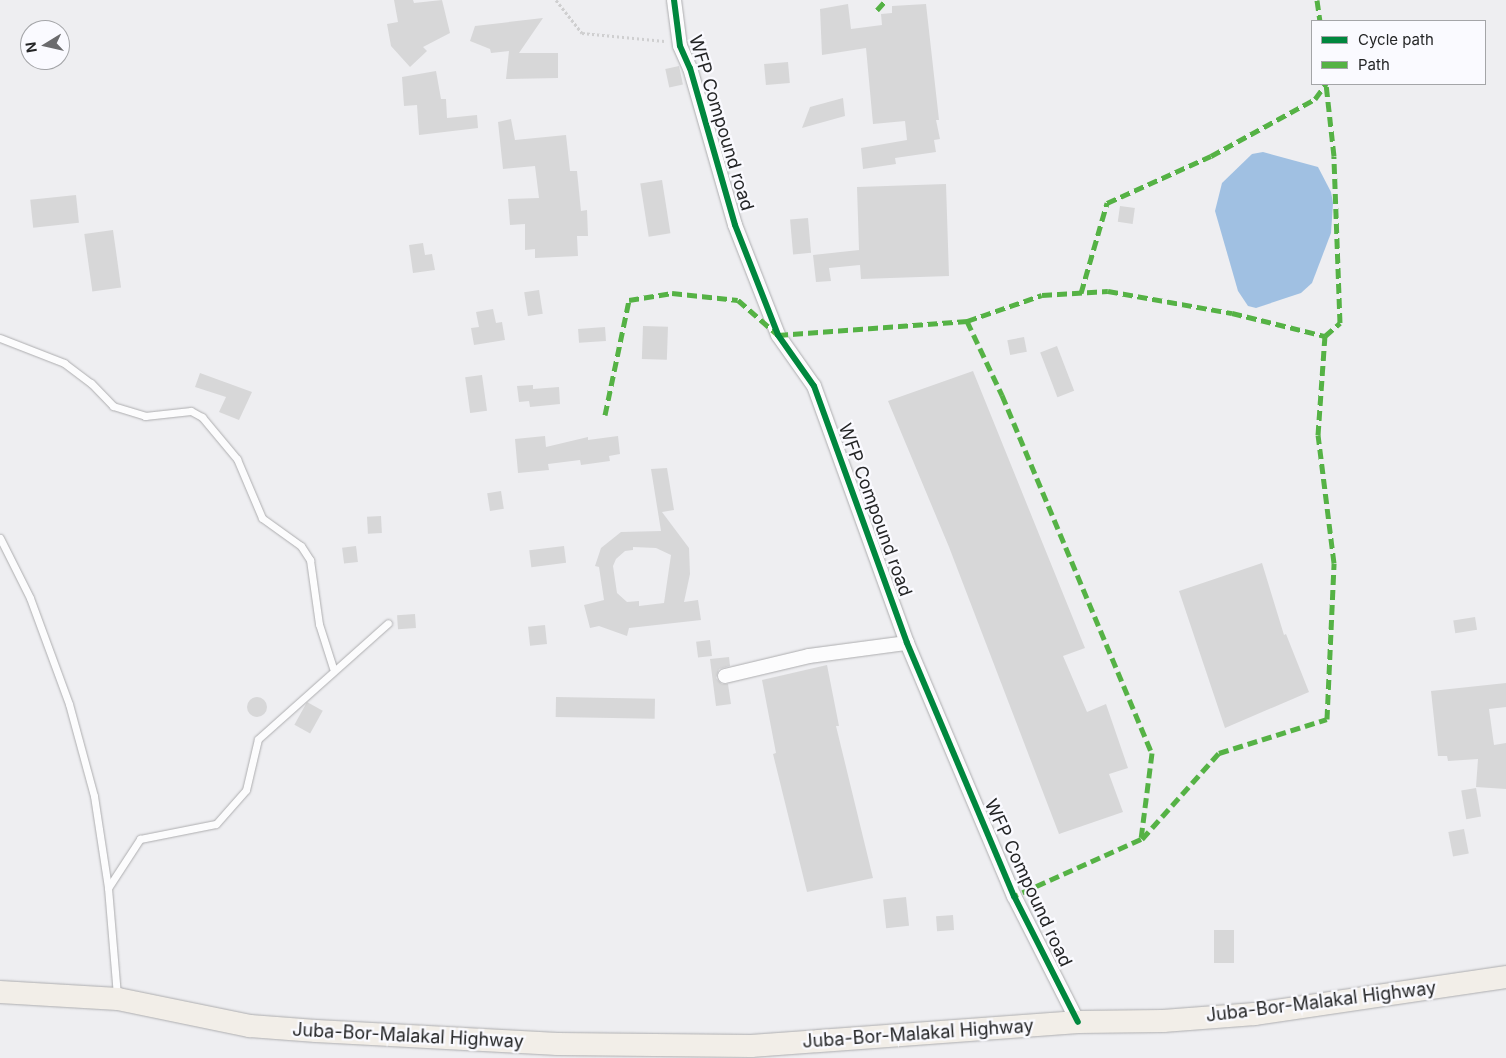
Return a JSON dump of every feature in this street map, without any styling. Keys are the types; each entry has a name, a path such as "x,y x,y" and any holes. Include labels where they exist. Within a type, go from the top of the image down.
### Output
{"main road":[{"name":"Juba-Bor-Malakal Highway","path":"0,992 118,999 250,1026 558,1044 752,1052 1078,1022 1163,1021 1255,1014 1506,977"}],"street":[{"name":"WFP Compound road","path":"674,0 680,46 690,68 735,225 778,335 814,386 907,644 1014,896 1078,1022"},
{"path":"725,676 809,656 907,644"}],"lane":[{"path":"0,338 64,363 91,384 113,406 145,416 191,410 202,417 237,459 262,518 301,546 310,560 318,624 333,668"},
{"path":"0,538 30,598 69,704 94,796 108,888 118,999"},
{"path":"108,888 140,839 216,824 246,790 258,739 333,668 388,622"}],"path":[{"path":"556,0 582,33 655,38 680,46"}],"water":[{"path":"1263,152 1318,167 1331,192 1333,203 1331,233 1312,283 1301,293 1256,308 1248,306 1238,291 1215,211 1222,183 1252,154"}],"building":[{"path":"394,0 413,0 414,3 442,0 450,33 423,47 427,51 410,67 391,46 387,24 398,22"},
{"path":"848,4 851,29 882,25 881,14 892,13 892,6 926,4 939,120 936,120 940,139 934,140 936,152 895,158 896,164 863,169 861,148 907,140 905,121 873,124 866,48 822,55 820,9"},
{"path":"543,18 519,53 558,53 558,78 506,79 509,51 491,53 490,49 470,41 475,26"},
{"path":"788,62 790,83 766,85 764,64"},
{"path":"679,66 683,85 669,87 665,69"},
{"path":"436,71 441,99 446,99 447,118 477,115 478,128 419,135 417,105 404,106 402,77"},
{"path":"843,98 845,116 802,128 810,107"},
{"path":"511,119 515,140 566,135 570,171 577,171 581,211 587,210 588,236 577,236 578,256 535,258 535,249 525,250 525,224 510,225 508,199 539,198 535,166 503,169 498,122"},
{"path":"662,180 670,233 649,237 640,183"},
{"path":"946,184 949,276 861,279 860,265 829,268 831,281 816,282 813,255 859,250 857,187"},
{"path":"76,195 79,223 33,228 30,200"},
{"path":"1120,206 1135,208 1133,224 1118,222"},
{"path":"808,218 811,253 793,254 790,220"},
{"path":"113,230 121,287 92,291 84,234"},
{"path":"423,243 425,255 432,254 435,270 413,273 409,245"},
{"path":"539,290 543,314 528,316 524,292"},
{"path":"493,309 496,323 502,322 505,340 474,345 471,328 479,327 476,312"},
{"path":"643,326 668,327 667,360 642,359"},
{"path":"605,327 606,341 579,343 578,329"},
{"path":"1024,337 1027,352 1010,355 1007,340"},
{"path":"1057,346 1074,391 1057,397 1040,352"},
{"path":"973,371 1085,648 1063,656 1087,712 1106,704 1128,768 1109,774 1123,812 1059,834 949,547 888,401"},
{"path":"200,373 252,392 239,420 219,412 226,397 195,387"},
{"path":"482,375 487,411 470,413 465,377"},
{"path":"533,385 533,389 559,387 560,404 530,407 529,401 519,402 517,386"},
{"path":"545,436 546,447 588,437 588,440 618,436 620,454 609,456 610,461 581,465 580,460 548,464 549,470 518,473 515,439"},
{"path":"667,468 674,510 662,512 689,548 690,574 684,602 698,600 701,620 629,628 627,636 599,626 590,628 584,605 604,600 599,567 595,566 601,548 621,532 661,531 651,469","holes":["633,547 656,548 671,555 664,603 639,606 639,601 627,602 617,593 613,566 616,559 625,551 633,550"]},
{"path":"501,491 504,509 490,511 487,493"},
{"path":"381,516 382,533 368,534 367,517"},
{"path":"356,546 358,562 344,564 342,548"},
{"path":"564,546 566,563 531,567 529,550"},
{"path":"1262,563 1284,635 1286,634 1309,692 1225,728 1179,591"},
{"path":"415,614 416,628 398,629 397,615"},
{"path":"1475,617 1477,630 1455,633 1453,620"},
{"path":"545,625 547,644 530,646 528,627"},
{"path":"710,640 712,656 698,658 696,642"},
{"path":"729,657 730,666 719,669 716,678 722,684 728,684 731,704 716,706 710,659"},
{"path":"827,665 839,726 836,726 873,878 807,892 773,754 776,753 762,680"},
{"path":"1506,683 1506,707 1489,709 1494,745 1506,743 1506,789 1476,787 1478,759 1448,761 1447,756 1438,756 1431,691"},
{"path":"257,697 264,700 267,707 264,714 257,717 250,714 247,707 250,700"},
{"path":"556,697 655,699 655,719 556,717"},
{"path":"307,702 323,711 310,733 294,725"},
{"path":"1476,788 1481,817 1466,819 1461,791"},
{"path":"1464,829 1469,854 1453,857 1448,832"},
{"path":"906,897 909,926 886,928 883,899"},
{"path":"953,915 954,930 937,931 936,916"},
{"path":"1214,930 1234,930 1234,963 1214,963"}],"marked path":[{"path":"877,10 886,0"},
{"path":"1317,0 1320,20"},
{"path":"1081,293 1107,203 1211,156 1315,99 1325,85"},
{"path":"1142,839 1219,753 1327,719 1334,563 1318,435 1325,336 1340,323 1334,156 1326,85"},
{"path":"967,321 1042,295 1108,291 1232,313 1325,336"},
{"path":"605,415 629,300 672,293 738,300 778,335 967,321 1002,395 1152,753 1141,839 1014,896"}],"cycle path":[{"path":"674,0 680,46 690,68 735,225 778,335 814,386 907,643 1014,896 1078,1022"}]}
